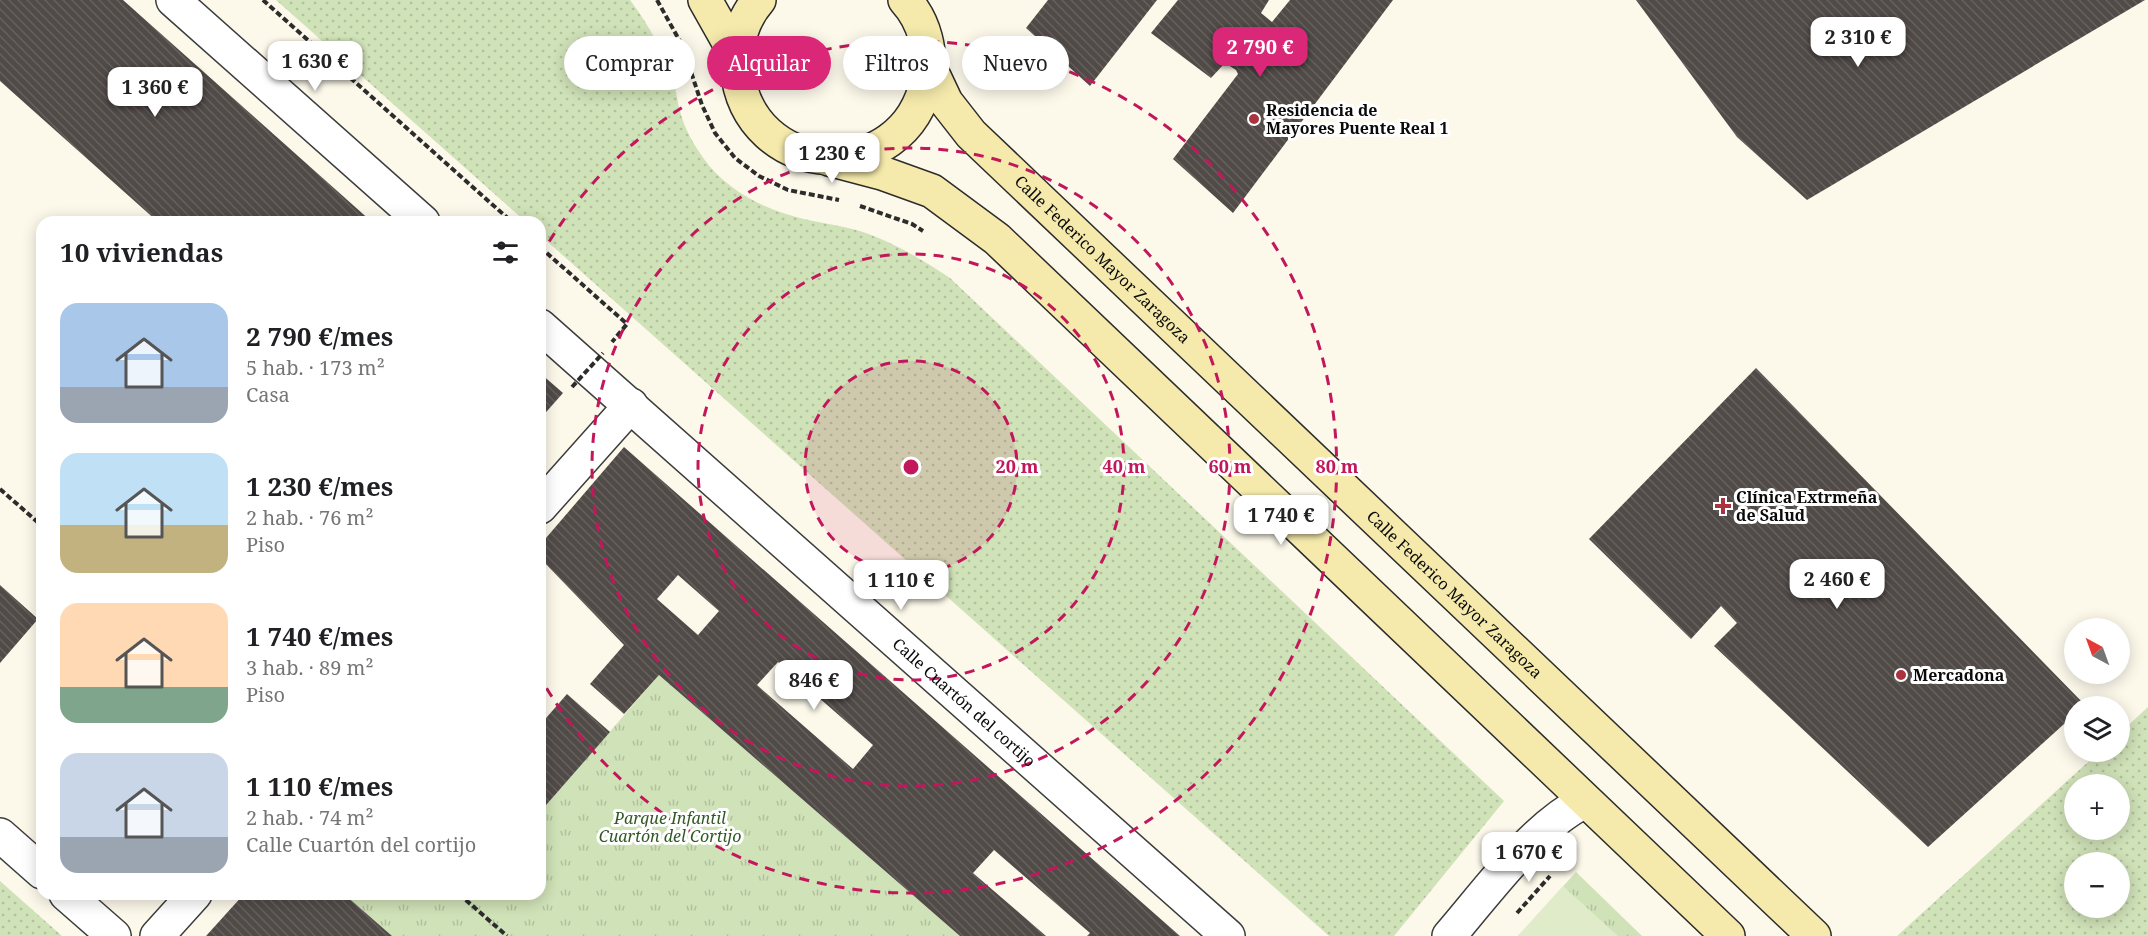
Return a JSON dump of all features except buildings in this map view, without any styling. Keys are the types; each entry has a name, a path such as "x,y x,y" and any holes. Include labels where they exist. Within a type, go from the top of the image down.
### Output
{"main road":[{"path":"705,0 725,36"},
{"path":"741,36 743,27 759,0"},
{"name":"Calle Federico Mayor Zaragoza","path":"905,0 914,9 923,36"},
{"path":"930,36 936,0"},
{"path":"741,90 751,114 772,138 799,153 882,173 932,191 997,239 1728,936"},
{"path":"829,159 859,155 887,142 909,122 924,90"},
{"name":"Calle Federico Mayor Zaragoza","path":"942,90 946,102 971,134 1814,936"}],"street":[{"path":"173,0 416,216"},
{"name":"Calle Cuartón del cortijo","path":"546,331 1228,936"},
{"path":"546,500 631,405"},
{"path":"1449,936 1541,832 1562,814 1585,801"},
{"path":"0,835 36,867"},
{"path":"73,900 114,936"},
{"path":"157,936 190,900"}],"path":[{"path":"263,0 505,216"},
{"path":"657,0 682,45 702,105 715,134 735,158 759,177 788,190 841,201"},
{"path":"852,203 912,224 929,235"},
{"path":"546,252 627,324 572,387"},
{"path":"0,489 36,521"},
{"path":"1511,920 1555,871"},
{"path":"466,900 507,936"}],"green space":[{"path":"276,0 630,0 653,36 564,36 564,90 676,90 682,117 697,148 713,170 736,190 776,211 877,237 950,278 1504,801 1394,936 1329,936 546,240 546,216 519,216"},
{"name":"Parque Infantil Cuartón del Cortijo","path":"659,675 960,936 392,936 351,900 546,900 546,805"},
{"path":"2148,707 2148,936 1897,936 2064,784 2064,840 2130,840 2130,774 2075,774 2088,762 2130,762 2130,724"},
{"path":"1576,872 1642,936 1518,936"},
{"path":"0,881 62,936 0,936"},
{"path":"1563,886 1618,936 1518,936"}],"place":[{"name":"Residencia de Mayores Puente Real 1","path":"1254,119"},
{"name":"Clínica Extrmeña de Salud","path":"1723,506"},
{"name":"Mercadona","path":"1901,675"}]}
